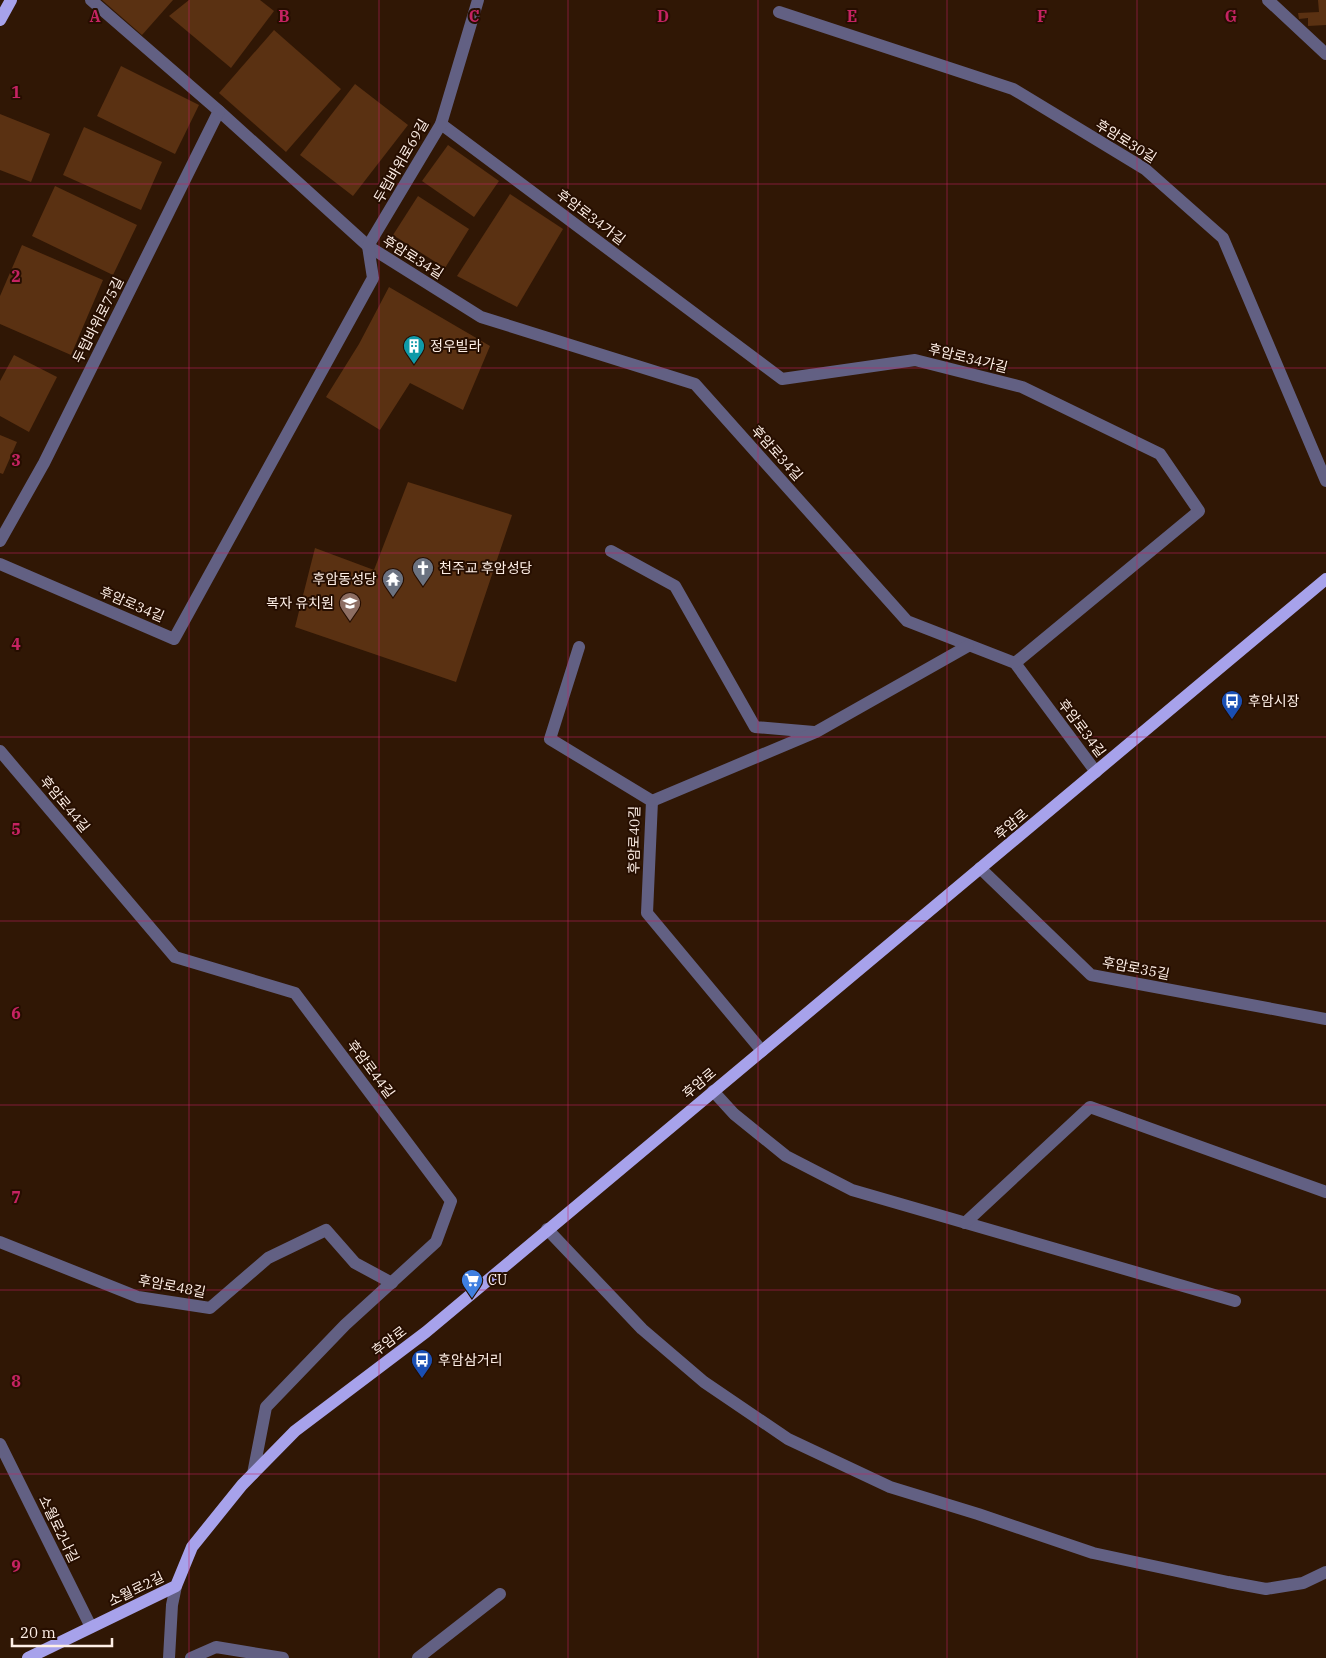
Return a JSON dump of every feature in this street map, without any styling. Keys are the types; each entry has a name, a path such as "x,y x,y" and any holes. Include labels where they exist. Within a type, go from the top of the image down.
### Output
{"main road":[{"path":"0,20 11,0"},
{"name":"후암로","path":"176,1586 192,1546 242,1485 295,1431 426,1332 1326,579"},
{"name":"소월로2길","path":"28,1658 42,1655 91,1627 176,1586"}],"street":[{"name":"후암로34길","path":"91,0 219,111 368,246 481,317 695,384 907,621 1015,663 1096,772"},
{"name":"두텁바위로69길","path":"368,246 441,124 478,0"},
{"path":"1268,0 1326,54"},
{"name":"후암로30길","path":"779,12 1013,89 1145,168 1223,238 1326,481"},
{"name":"두텁바위로75길","path":"0,541 44,463 219,111"},
{"name":"후암로34가길","path":"441,124 782,378 915,360 1022,388 1160,454 1199,511 1015,663"},
{"name":"후암로34길","path":"0,564 174,639 373,278 368,246"},
{"path":"611,551 675,586 754,726 816,732"},
{"path":"652,801 816,732 968,646"},
{"name":"후암로40길","path":"579,647 550,739 652,801 647,912 762,1050"},
{"name":"후암로44길","path":"0,751 175,958 295,993 451,1201 436,1242 345,1325 266,1407 253,1474"},
{"name":"후암로35길","path":"980,868 1091,975 1326,1019"},
{"path":"713,1091 734,1114 786,1156 852,1190 1236,1301"},
{"path":"965,1223 1090,1107 1326,1192"},
{"path":"547,1229 642,1329 704,1382 788,1439 890,1487 1093,1553 1228,1582 1266,1589 1303,1583 1326,1572"},
{"name":"후암로48길","path":"0,1242 138,1297 210,1308 268,1258 326,1230 355,1263 392,1282"},
{"name":"소월로2나길","path":"0,1444 91,1627"},
{"name":"후암로","path":"169,1658 172,1605 176,1586"},
{"path":"418,1658 500,1594"},
{"path":"191,1658 216,1647 283,1658"}],"building":[{"path":"102,0 173,0 142,35"},
{"path":"189,0 260,0 274,11 231,68 169,16"},
{"path":"1318,0 1326,0 1326,25 1308,26 1308,18 1299,19 1298,13 1319,12"},
{"path":"274,30 341,89 286,152 219,93"},
{"path":"121,66 199,105 175,154 97,116"},
{"path":"355,84 408,125 353,196 300,155"},
{"path":"0,114 50,134 31,182 0,170"},
{"path":"84,127 162,162 141,210 63,175"},
{"path":"448,145 499,181 474,217 422,181"},
{"path":"55,186 137,225 113,275 32,236"},
{"path":"510,194 563,229 517,307 457,276"},
{"path":"418,196 469,229 445,268 393,235"},
{"path":"22,245 103,280 71,355 0,324 0,296"},
{"name":"정우빌라","path":"389,287 490,346 463,410 410,383 380,430 326,397 359,344"},
{"path":"14,355 57,377 29,432 0,416 0,381"},
{"path":"0,435 17,442 3,474 0,473"},
{"name":"후암동성당","path":"408,482 512,515 456,682 295,627 315,548 374,570"}],"place":[{"name":"정우빌라","path":"414,365"},
{"name":"천주교 후암성당","path":"423,587"},
{"name":"후암동성당","path":"393,598"},
{"name":"복자 유치원","path":"350,622"},
{"name":"후암시장","path":"1232,720"},
{"name":"CU","path":"472,1299"},
{"name":"후암삼거리","path":"422,1379"}]}
